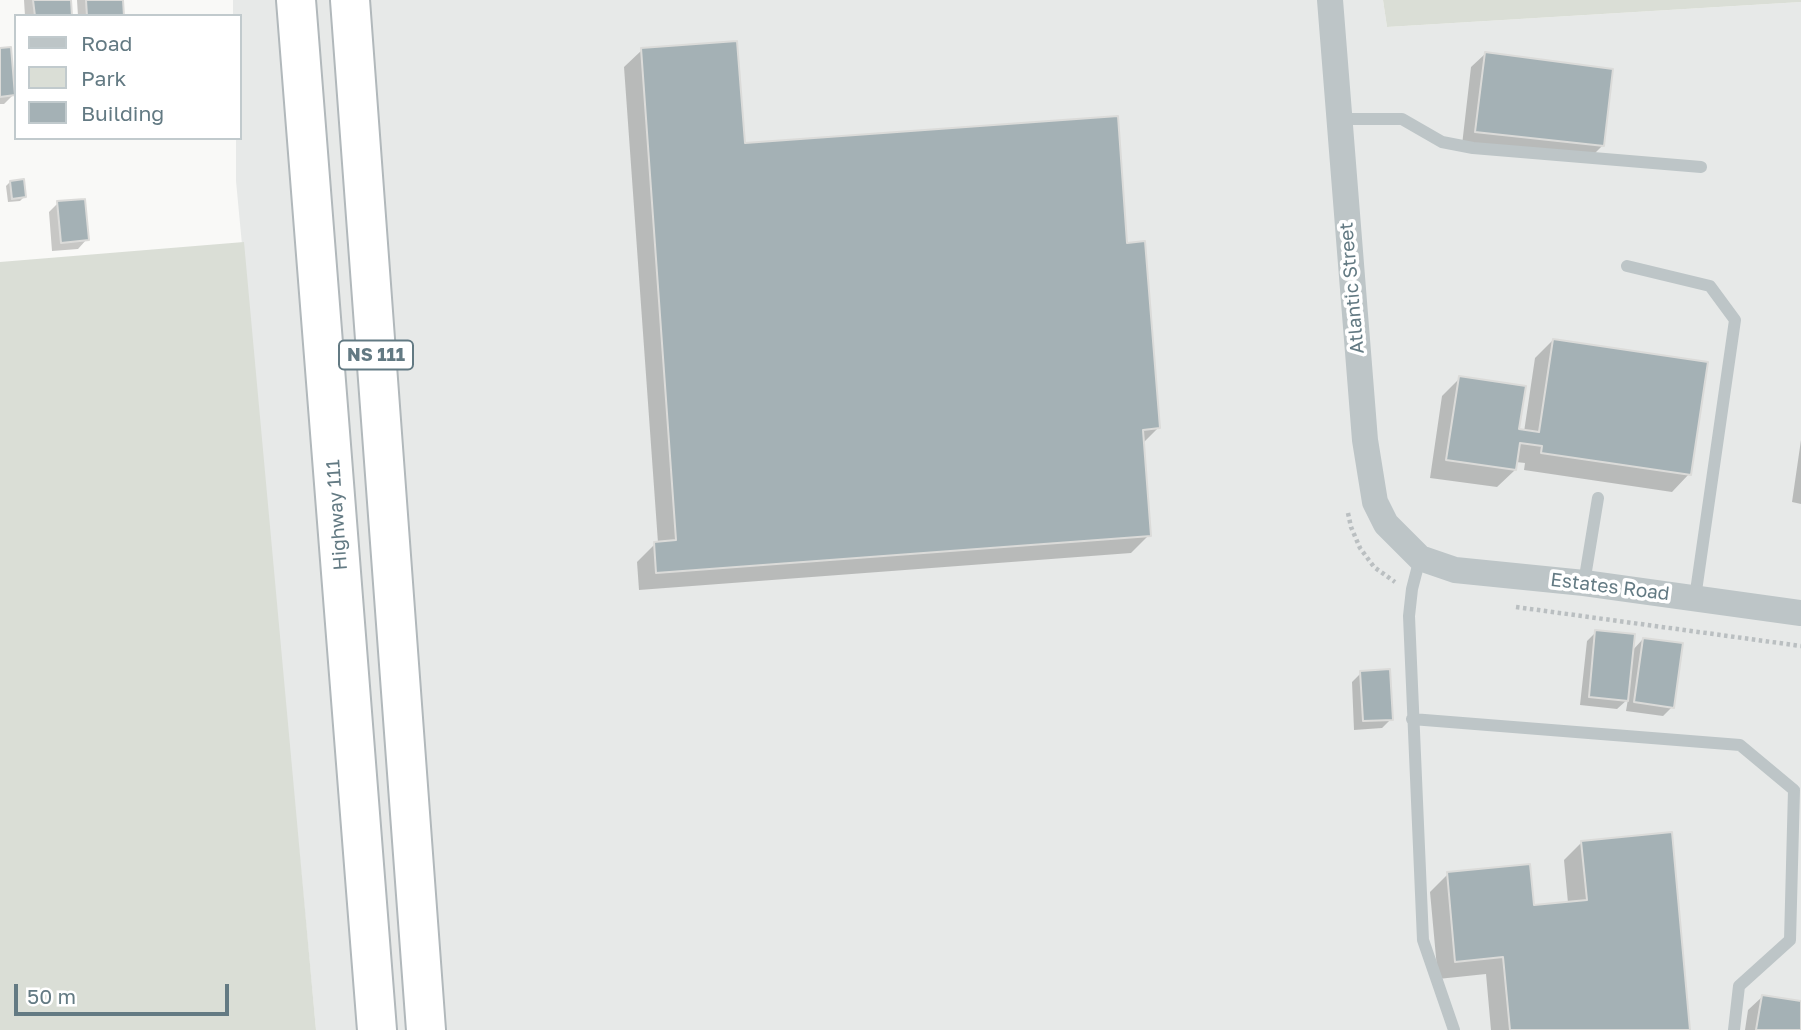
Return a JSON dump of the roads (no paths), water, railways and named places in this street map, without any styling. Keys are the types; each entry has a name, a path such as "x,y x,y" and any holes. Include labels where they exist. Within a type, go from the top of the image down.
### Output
{"highway":[{"name":"Highway 111","path":"296,0 377,1030"},
{"name":"NS 111","path":"350,0 426,1030"},
{"path":"325,363 325,498 353,1030"},
{"path":"402,710 423,773 428,887 449,1030"}],"street":[{"name":"Atlantic Street","path":"1329,0 1364,440 1370,483 1375,502 1386,524 1420,558"},
{"name":"Estates Road","path":"1420,558 1455,570 1584,583 1801,613"}],"lane":[{"path":"1339,119 1402,119 1442,142 1473,148 1702,167"},
{"path":"1628,266 1710,286 1735,320 1695,598"},
{"path":"1584,583 1598,498"},
{"path":"1420,558 1409,616 1423,940 1454,1030"},
{"path":"1412,719 1740,746 1794,790 1790,940 1739,985 1734,1030"}]}
